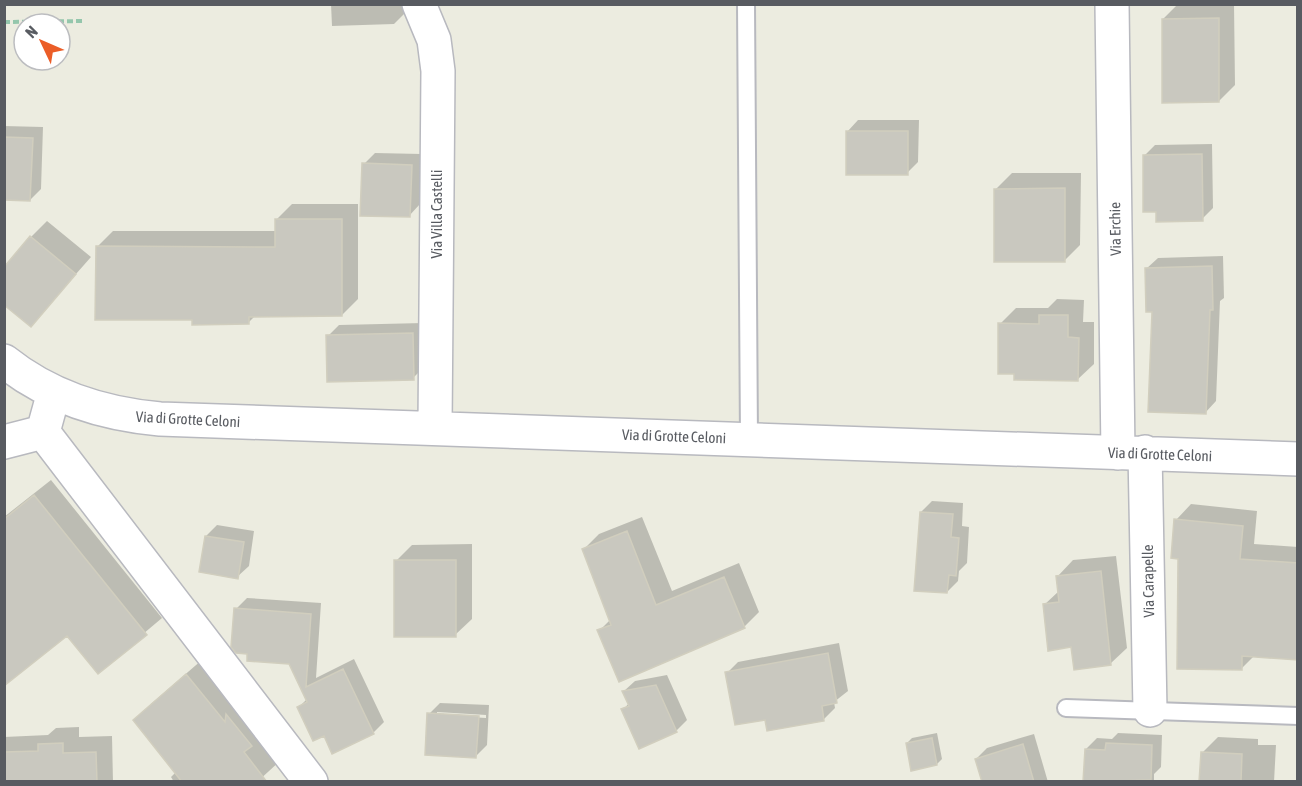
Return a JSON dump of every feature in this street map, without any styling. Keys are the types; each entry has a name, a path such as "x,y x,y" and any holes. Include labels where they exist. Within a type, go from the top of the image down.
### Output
{"street":[{"name":"Via Villa Castelli","path":"419,4 434,40 438,71 435,427"},
{"name":"Via Erchie","path":"1112,4 1131,452"},
{"name":"Via di Grotte Celoni","path":"4,361 33,382 54,392 98,408 160,419 1298,459"},
{"path":"43,432 54,392"},
{"path":"4,442 43,432"},
{"path":"43,432 311,782"},
{"name":"Via Carapelle","path":"1131,452 1150,710"}],"lane":[{"path":"746,4 749,439"},
{"path":"1066,708 1298,716"}],"path":[{"path":"4,22 85,21"}],"building":[{"path":"1219,18 1219,102 1162,103 1162,19"},
{"path":"846,131 908,131 908,175 846,175"},
{"path":"4,137 33,138 30,201 4,200"},
{"path":"1202,154 1203,221 1156,222 1156,212 1143,212 1143,155"},
{"path":"362,163 412,165 410,217 360,216"},
{"path":"1065,188 1065,262 994,262 994,189"},
{"path":"275,219 342,219 342,316 249,317 249,324 192,325 192,320 95,320 96,246 275,247"},
{"path":"30,236 76,274 31,327 4,305 4,267"},
{"path":"1212,266 1213,310 1210,310 1206,414 1148,412 1152,312 1146,312 1145,268"},
{"path":"1039,315 1068,315 1068,337 1079,338 1078,381 1014,380 1014,374 998,374 998,323 1039,324"},
{"path":"413,333 414,380 327,382 326,335"},
{"path":"34,495 147,635 98,674 67,636 4,686 4,519"},
{"path":"920,512 953,514 951,537 959,538 956,576 949,575 947,593 914,591"},
{"path":"1174,519 1243,526 1240,559 1298,563 1298,660 1242,656 1242,670 1177,669 1178,559 1171,558"},
{"path":"627,531 656,605 724,577 745,628 619,682 597,630 611,625 582,549"},
{"path":"205,536 244,542 238,579 199,572"},
{"path":"394,560 456,560 456,637 394,637"},
{"path":"1101,571 1111,665 1074,670 1071,647 1048,651 1043,604 1059,602 1056,576"},
{"path":"234,608 311,614 306,687 343,669 374,734 332,754 324,736 313,741 297,707 307,702 289,664 247,661 247,654 236,653 231,647"},
{"path":"828,653 837,703 822,706 824,721 767,731 765,720 735,725 725,672"},
{"path":"186,674 225,722 226,714 252,746 244,752 267,782 182,782 133,720"},
{"path":"656,685 677,732 639,749 621,709 629,706 622,691"},
{"path":"427,713 479,716 476,758 425,755"},
{"path":"932,738 937,765 911,771 906,743"},
{"path":"63,743 63,753 96,752 97,782 4,782 4,752 38,751 38,744"},
{"path":"1106,743 1152,745 1151,780 1083,782 1085,749 1105,750"},
{"path":"1023,744 1034,782 982,782 975,759"},
{"path":"1201,752 1242,754 1241,782 1199,782"}]}
